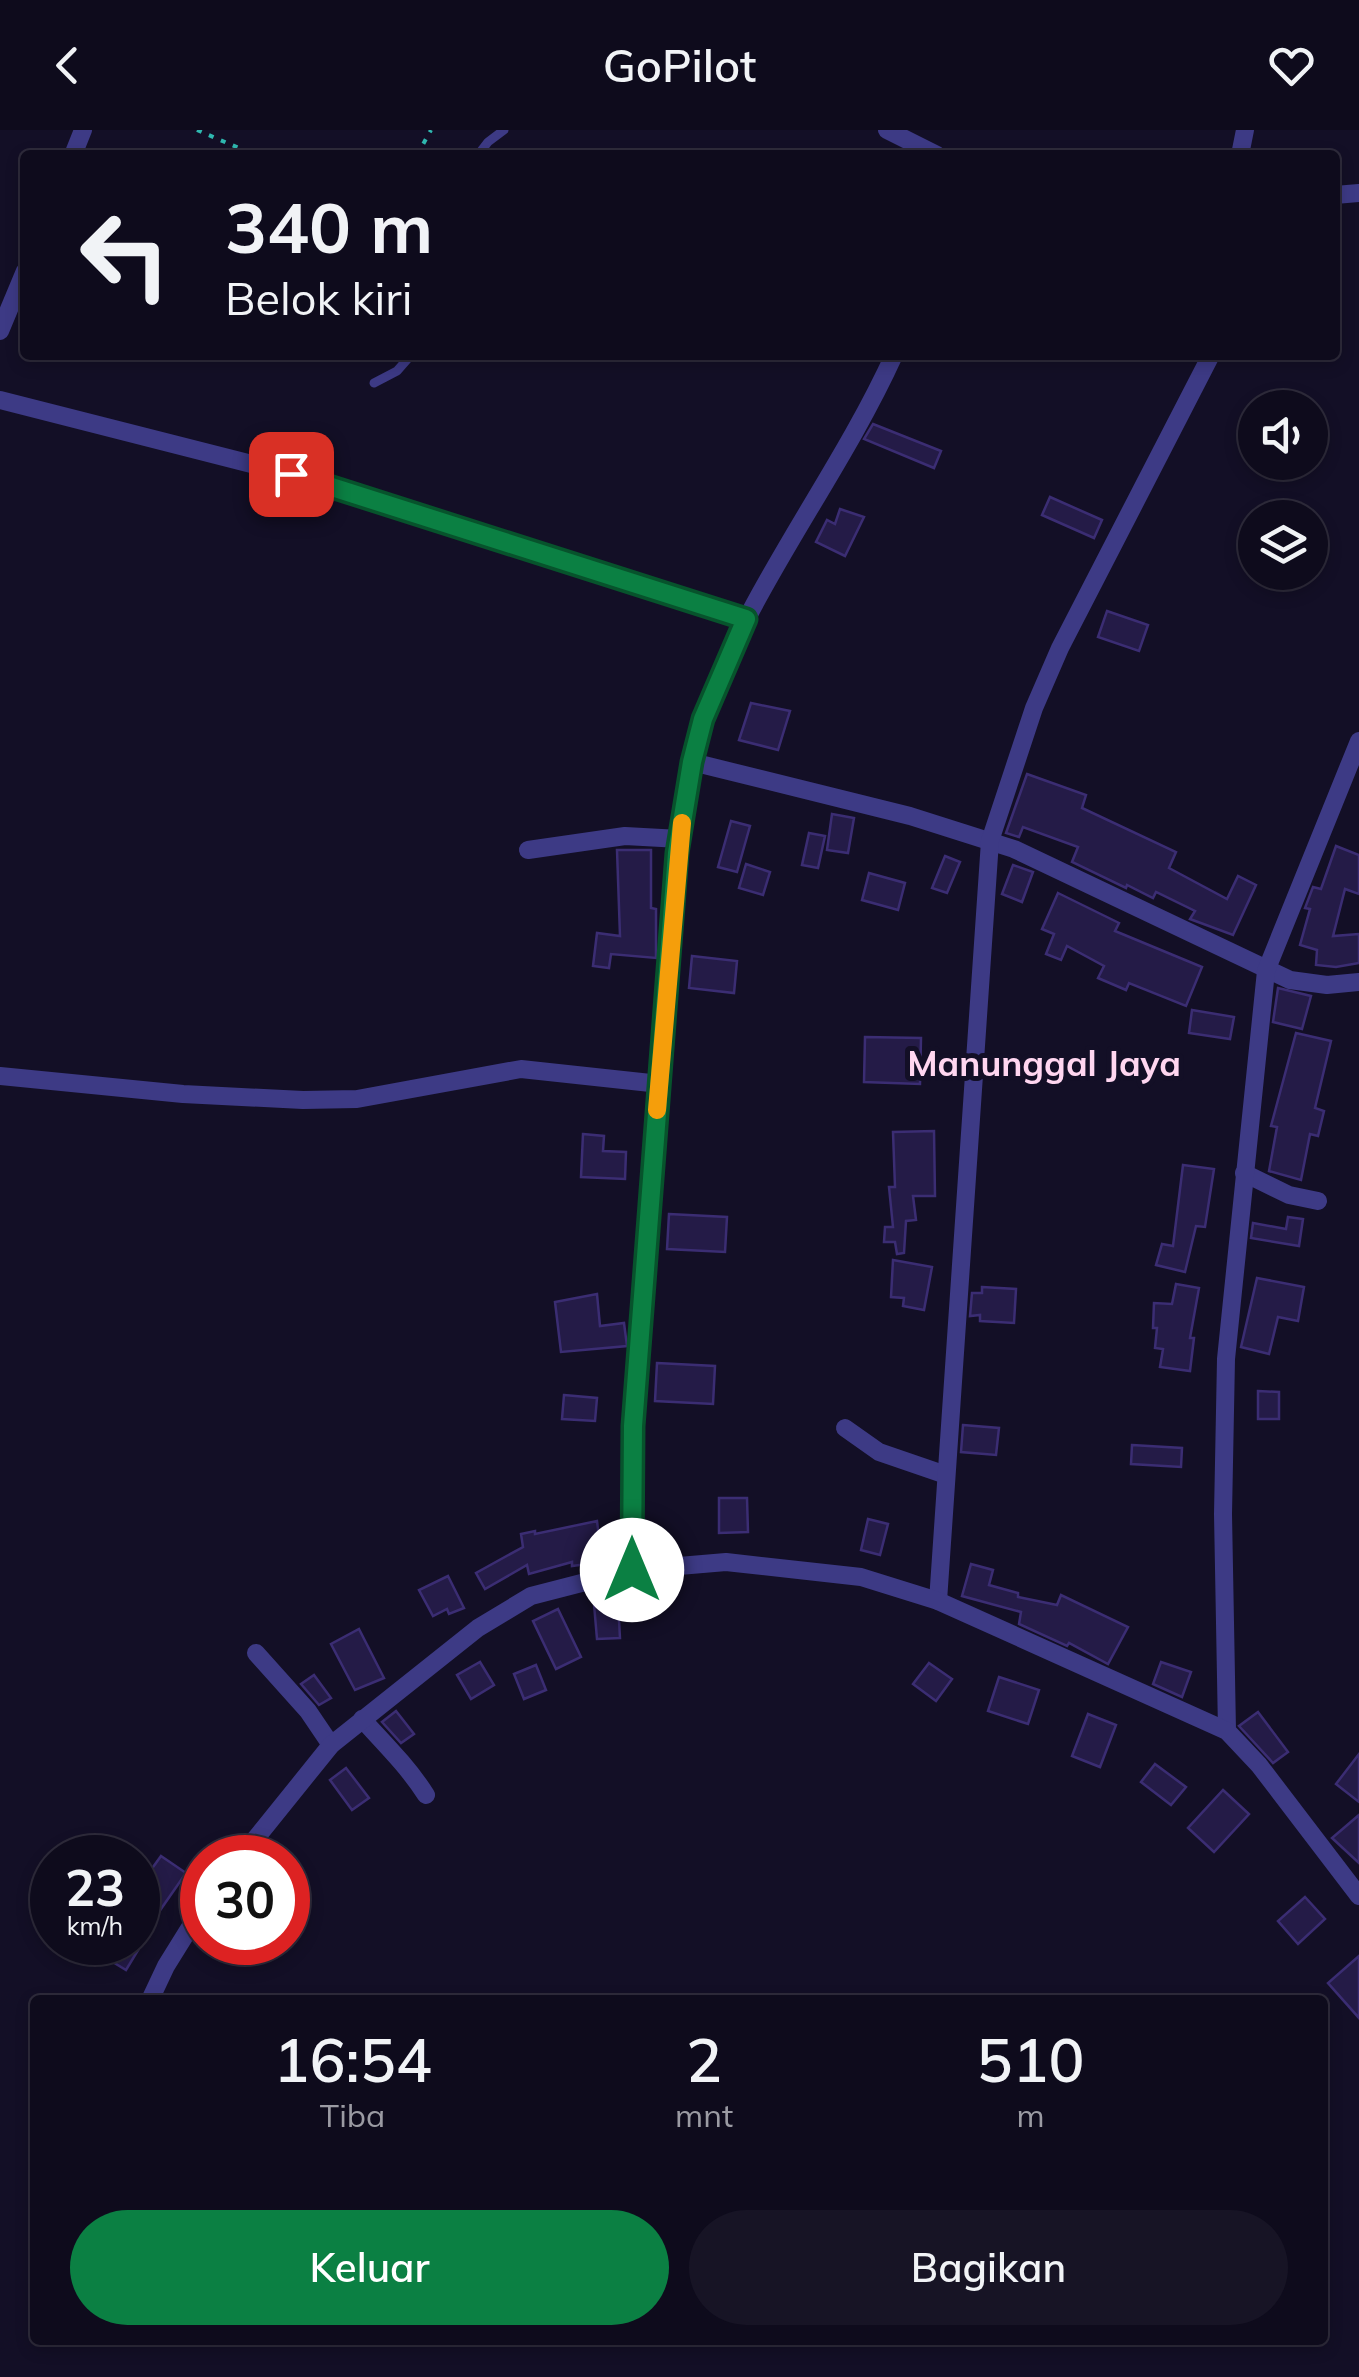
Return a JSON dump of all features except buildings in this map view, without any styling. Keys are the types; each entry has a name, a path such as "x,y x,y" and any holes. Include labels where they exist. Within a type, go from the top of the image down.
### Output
{"street":[{"path":"887,130 927,150"},
{"path":"0,331 20,282"},
{"path":"632,1570 633,1426 680,839 692,762 703,719 746,619 891,360"},
{"path":"938,1601 990,841 1034,708 1060,648 1208,360"},
{"path":"0,400 291,474 746,619"},
{"path":"1226,1731 1226,1359 1266,971 1359,741"},
{"path":"692,762 910,816 990,841 1103,888 1266,971 1309,983 1359,982"},
{"path":"528,850 625,836 680,839"},
{"path":"0,1076 183,1094 302,1100 357,1100 522,1070 660,1084"},
{"path":"1244,1173 1288,1194 1318,1201"},
{"path":"844,1428 878,1452 946,1475"},
{"path":"259,1835 331,1745 510,1607 567,1584 632,1570 726,1562 861,1577 938,1601 1226,1731 1259,1764 1359,1896"},
{"path":"256,1653 308,1711 331,1745"},
{"path":"362,1720 402,1768 413,1774 426,1795"},
{"path":"152,1995 180,1943"}],"lane":[{"path":"482,150 504,130"},
{"path":"374,383 397,371 407,360"}],"path":[{"path":"196,130 243,150"}],"slow traffic":[{"path":"657,1110 682,823"}],"district":[{"name":"Manunggal Jaya","path":"1044,1063"}],"route":[{"path":"291,474 746,619 703,719 677,853 633,1426 632,1570"}]}
